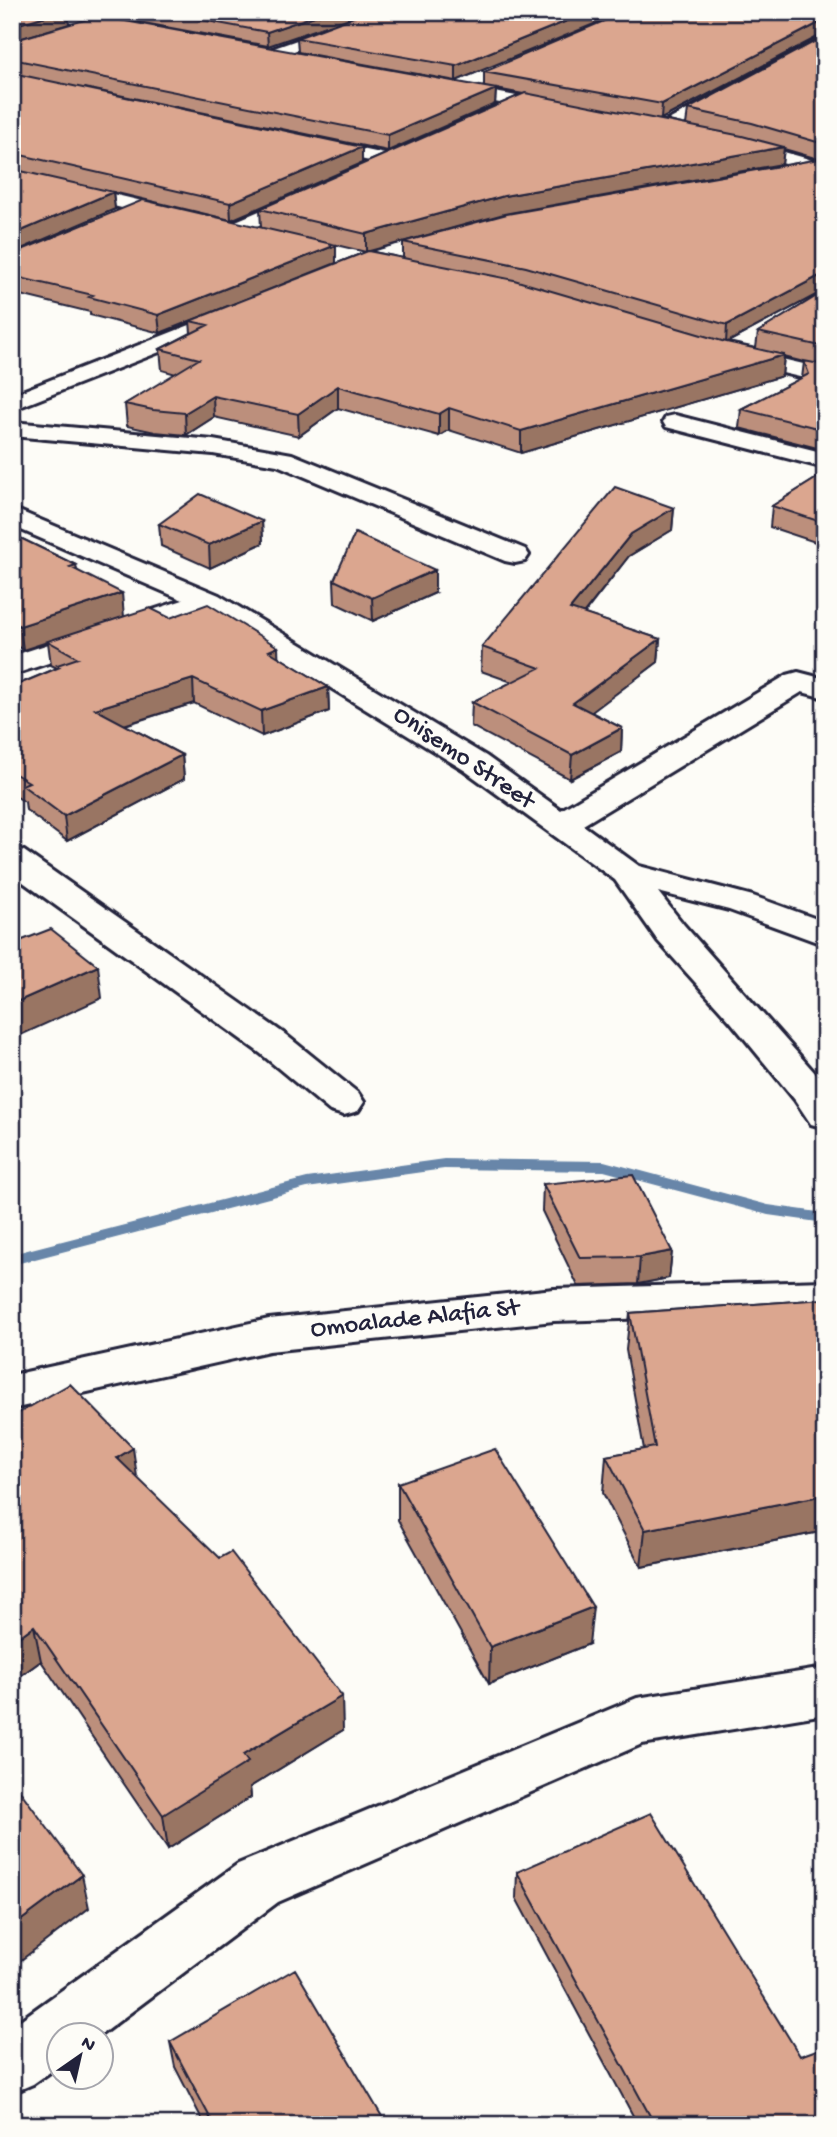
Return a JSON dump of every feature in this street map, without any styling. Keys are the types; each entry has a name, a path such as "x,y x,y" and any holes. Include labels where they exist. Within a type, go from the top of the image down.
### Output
{"street":[{"path":"43,12 148,33"},
{"path":"309,62 262,54 391,12"},
{"path":"59,35 95,24"},
{"path":"690,134 657,126 825,40"},
{"path":"456,90 481,80"},
{"path":"430,85 573,111"},
{"path":"486,118 522,102"},
{"path":"717,139 820,166"},
{"path":"294,140 394,157 363,171"},
{"path":"775,174 820,166"},
{"path":"12,176 262,235"},
{"path":"236,228 325,188"},
{"path":"118,218 143,207"},
{"path":"316,281 366,261 479,230"},
{"path":"327,251 417,271"},
{"path":"12,403 252,307"},
{"path":"753,339 723,352 825,376"},
{"path":"675,422 825,461"},
{"path":"12,429 213,447 283,459 515,555"},
{"name":"Onisemo Street","path":"12,516 209,601 475,763 627,873 671,933 744,1014 809,1091 825,1115"},
{"path":"12,666 209,601"},
{"path":"560,825 811,685 825,657"},
{"path":"12,858 273,1044 344,1102"},
{"path":"627,873 741,903 825,934"},
{"name":"Omoalade Alafia St","path":"12,1392 269,1335 554,1306 825,1297"},
{"path":"12,2063 258,1882 637,1721 825,1691"}],"building":[{"path":"12,12 59,12 12,26"},
{"path":"159,12 326,12 267,32"},
{"path":"367,12 589,12 456,66 297,38"},
{"path":"625,12 825,12 825,20 662,104 484,72"},
{"path":"98,16 496,89 388,135 12,59 12,41"},
{"path":"825,36 825,142 688,109"},
{"path":"12,73 362,147 230,203 12,153"},
{"path":"525,93 742,136 784,147 504,196 366,234 260,209"},
{"path":"825,158 825,273 727,325 526,267 403,242 507,214"},
{"path":"12,169 113,192 12,235"},
{"path":"143,200 336,245 158,315 89,297 93,295 12,276 12,254"},
{"path":"368,251 514,280 722,341 784,355 521,431 449,408 439,414 338,386 298,414 213,396 185,413 125,404 199,359 160,349 208,325 190,321"},
{"path":"825,291 825,347 758,332"},
{"path":"804,361 825,365 825,430 741,409 809,374"},
{"path":"825,473 825,519 821,522 772,506"},
{"path":"615,487 674,508 631,534 570,609 660,639 573,703 622,728 572,755 472,702 540,668 482,647"},
{"path":"200,494 262,521 209,545 159,524"},
{"path":"355,533 435,570 372,598 334,580"},
{"path":"12,534 76,565 70,567 122,593 20,626 12,622"},
{"path":"208,604 278,647 269,651 328,687 261,711 193,679 95,709 182,755 64,816 22,785 29,782 12,772 12,687 78,658 48,641 150,608 170,618"},
{"path":"51,929 98,966 12,1004 12,944"},
{"path":"633,1175 672,1251 640,1257 580,1258 543,1184"},
{"path":"825,1299 825,1495 645,1530 606,1456 655,1447 630,1313"},
{"path":"70,1384 133,1448 117,1458 220,1558 231,1552 342,1696 243,1755 248,1762 163,1815 34,1626 12,1642 12,1417"},
{"path":"495,1449 593,1607 490,1647 398,1483"},
{"path":"12,1780 82,1875 12,1927"},
{"path":"651,1813 800,2056 825,2047 825,2125 655,2125 517,1872"},
{"path":"295,1969 387,2125 214,2125 170,2042"}],"waterway":[{"path":"12,1260 307,1183 444,1164 604,1166 768,1210 825,1218"}]}
